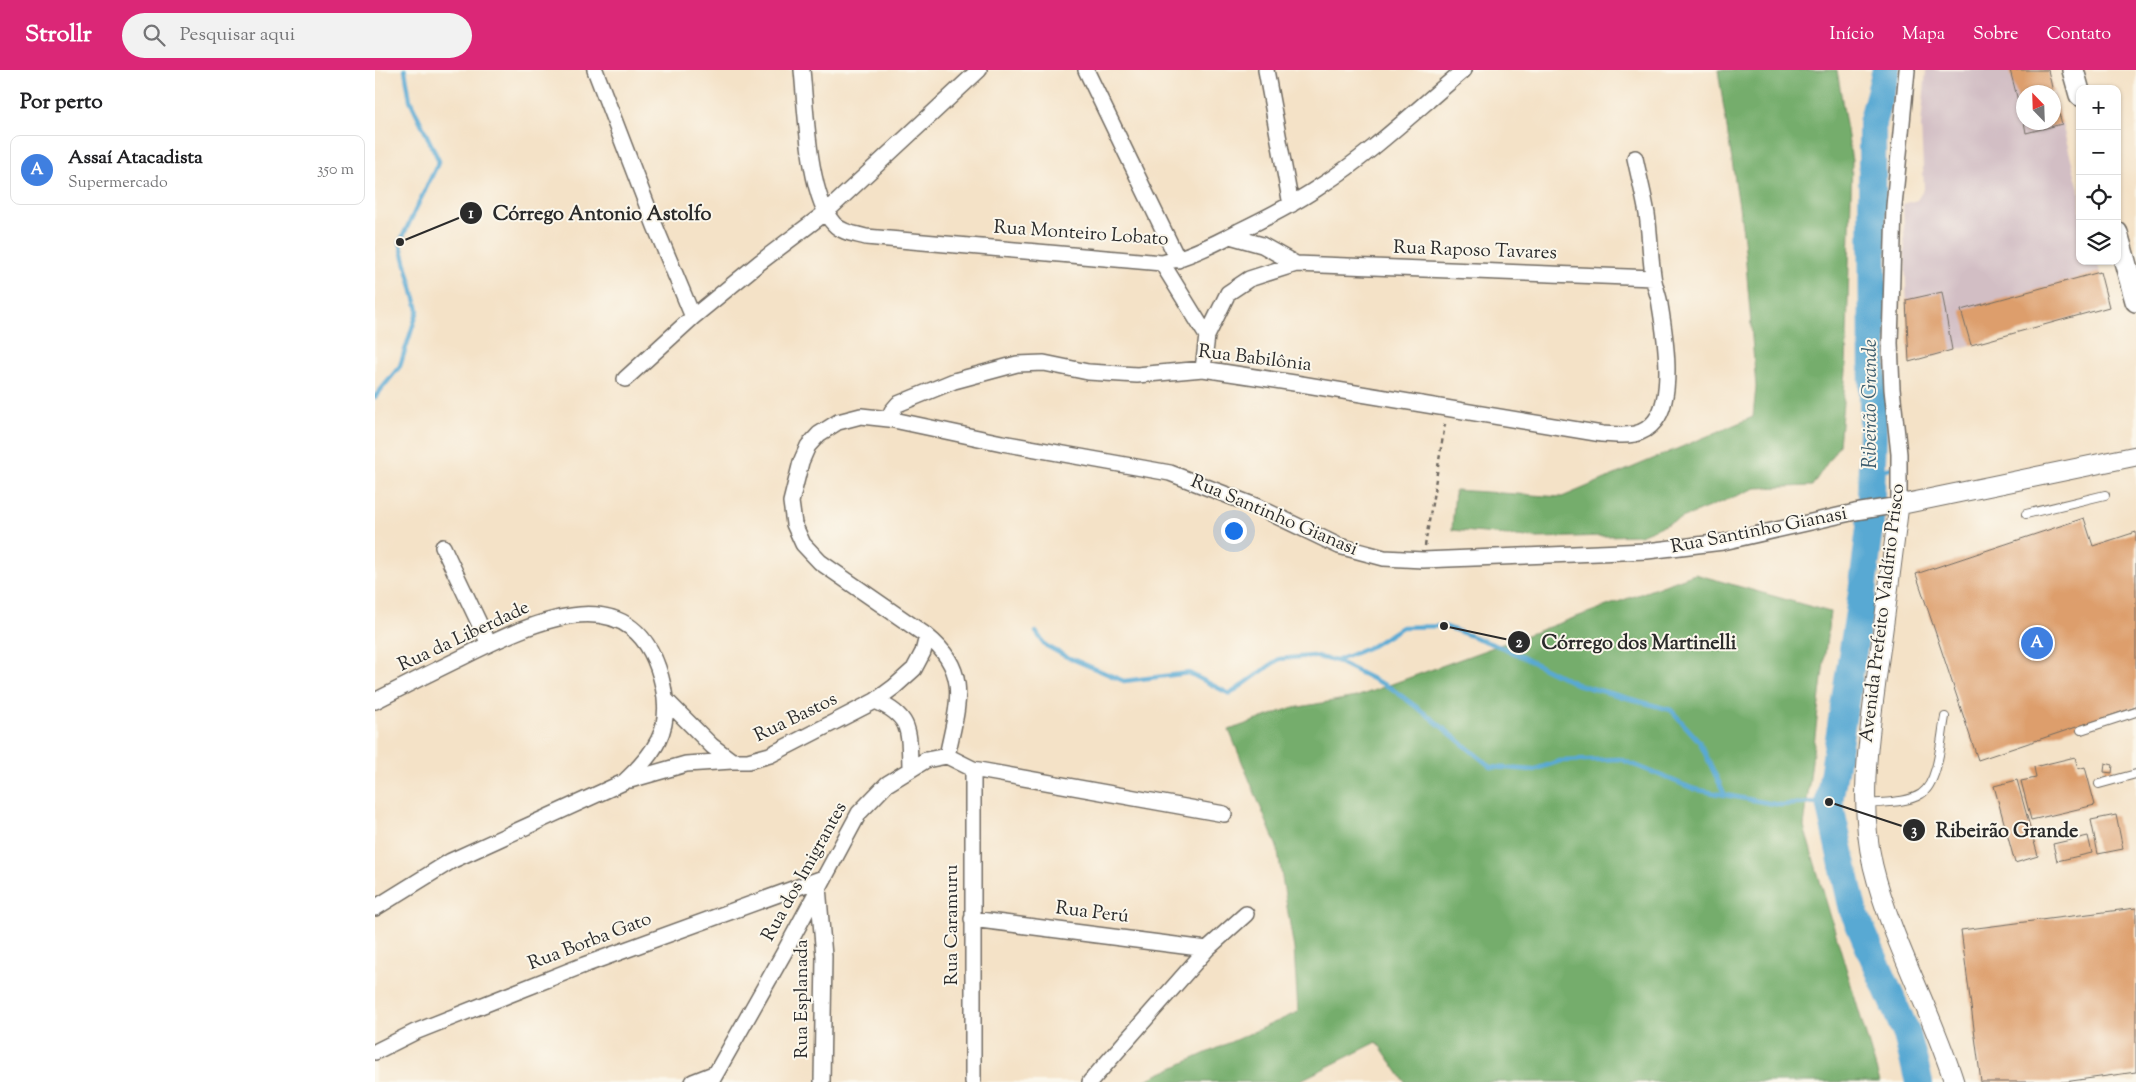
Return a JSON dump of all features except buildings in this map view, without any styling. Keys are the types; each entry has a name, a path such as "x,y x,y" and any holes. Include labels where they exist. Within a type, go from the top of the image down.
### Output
{"main road":[{"path":"2073,70 2077,85"},
{"path":"2121,242 2131,264 2136,301"}],"street":[{"path":"595,70 655,226 693,317"},
{"path":"802,70 810,154 818,192 825,213"},
{"path":"625,379 693,317 759,263 825,213 979,70"},
{"path":"1086,70 1178,260"},
{"path":"1265,70 1291,205"},
{"name":"Rua Monteiro Lobato","path":"825,213 835,226 866,237 1162,263 1178,260 1291,205 1346,169 1464,70"},
{"name":"Avenida Prefeito Valdírio Prisco","path":"1907,70 1894,206 1890,343 1892,389 1899,454 1867,752 1865,804 1873,865 1894,928 1945,1053 1954,1082"},
{"path":"1635,158 1647,213 1653,278"},
{"name":"Rua Raposo Tavares","path":"1230,236 1261,245 1296,264"},
{"path":"1162,263 1207,336"},
{"name":"Rua Raposo Tavares","path":"1203,369 1207,336 1229,293 1249,279 1296,264 1653,278"},
{"name":"Rua Babilônia","path":"889,419 892,411 898,404 908,398 954,381 1017,364 1044,363 1088,372 1137,375 1203,369 1519,421 1630,436 1643,432 1655,421 1661,410 1665,394 1665,339 1660,303 1653,278"},
{"name":"Rua Santinho Gianasi","path":"947,756 957,696 956,674 950,660 942,648 927,636 819,562 803,544 794,524 791,502 795,481 808,446 819,434 838,422 861,416 889,419 1002,443 1170,473 1258,507 1339,546 1384,558 1423,560 1647,551 1723,542 1855,512 1894,506 2136,456"},
{"path":"443,548 489,644"},
{"name":"Rua da Liberdade","path":"375,701 489,644 550,620 577,614 601,615 617,620 639,635 651,651 660,672 666,700 664,724 656,747 645,762 624,782"},
{"name":"Rua Bastos","path":"732,761 748,761 771,755 875,700 894,687 914,668 923,652 927,636"},
{"path":"666,700 707,741 732,761"},
{"path":"875,700 893,708 902,718 909,735 910,768"},
{"path":"947,756 973,769 1224,814"},
{"name":"Rua dos Imigrantes","path":"714,1078 859,813 887,784 910,768 926,760 947,756"},
{"name":"Rua da Liberdade","path":"375,908 451,861 624,782 686,764 732,761"},
{"name":"Rua Caramuru","path":"973,769 973,1082"},
{"name":"Rua Borba Gato","path":"375,1052 415,1032 584,965 821,882"},
{"name":"Rua Esplanada","path":"821,882 824,956 821,1082"},
{"path":"1090,1082 1207,949 1246,914"},
{"name":"Rua Perú","path":"972,919 1207,949"},
{"path":"693,1082 714,1078"}],"lane":[{"path":"2026,514 2105,495"},
{"path":"2081,730 2136,712"},
{"path":"1865,804 1907,800 1922,794 1933,781 1945,717"},
{"path":"2099,784 2136,774"}],"path":[{"path":"1423,560 1447,408"}],"shaded area":[{"path":"1926,70 2048,70 2052,85 2016,85 2016,130 2061,130 2061,120 2076,178 2076,265 2098,265 2109,307 1909,362 1903,204 1917,200 1924,189 1921,126"}],"green space":[{"path":"1718,70 1837,70 1852,161 1846,371 1839,445 1812,486 1756,488 1640,535 1538,538 1452,530 1455,490 1562,497 1753,417 1756,387 1744,239"},
{"path":"1695,574 1830,612 1804,827 1880,1082 1405,1082 1377,1042 1297,1082 1141,1082 1298,1012 1294,949 1277,847 1229,730 1288,709 1356,697"}],"waterway":[{"path":"375,397 400,366 418,310 400,242 439,161 410,100 405,70"},
{"name":"Ribeirão Grande","path":"1886,70 1872,123 1873,430 1870,528 1862,593 1829,802 1853,910 1907,1035 1919,1082"},
{"path":"1871,476 1890,468"},
{"path":"1036,632 1045,645 1065,656 1124,681 1189,673 1230,694 1279,659 1312,656 1336,661 1372,646 1402,627 1444,626 1506,649 1576,684 1671,710 1699,741 1725,795 1780,805 1829,802"},
{"path":"1336,661 1391,688 1491,767 1533,770 1560,761 1620,759 1694,789 1725,795"}],"place":[{"name":"Córrego Antonio Astolfo","path":"400,242"},
{"name":"Córrego dos Martinelli","path":"1444,626"},
{"name":"Assaí Atacadista","path":"2037,643"},
{"name":"Ribeirão Grande","path":"1829,802"}]}
